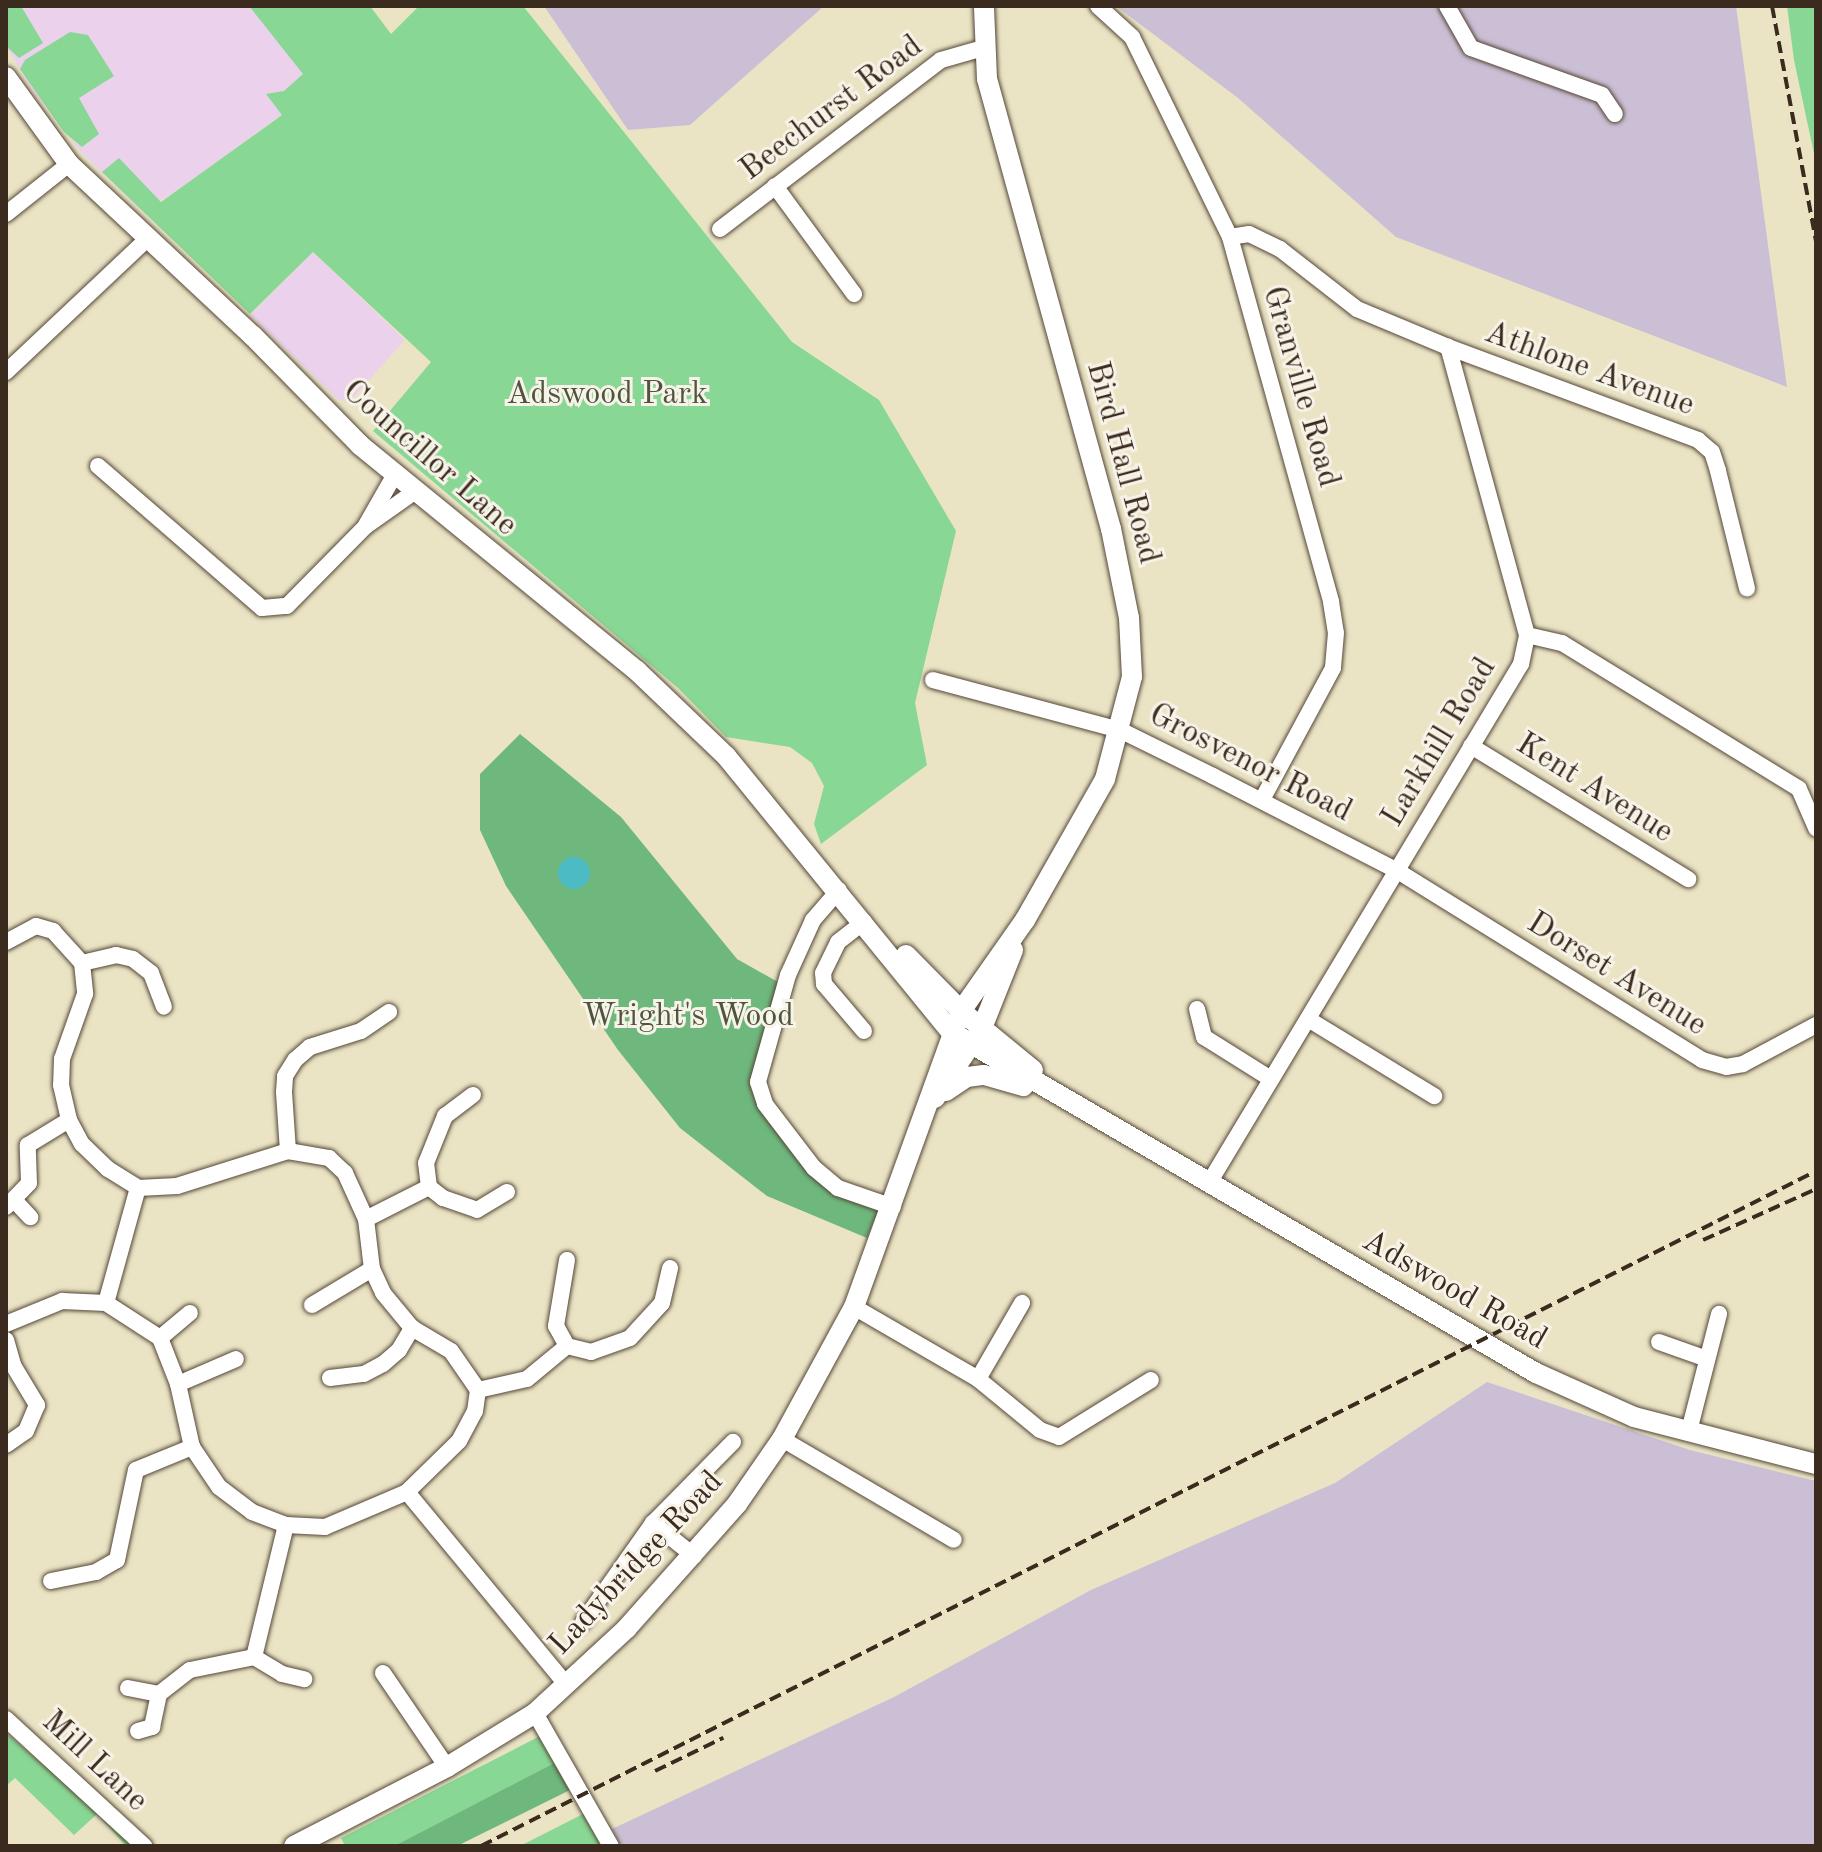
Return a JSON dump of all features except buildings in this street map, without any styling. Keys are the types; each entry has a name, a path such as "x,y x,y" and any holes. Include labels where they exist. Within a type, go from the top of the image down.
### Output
{"street":[{"name":"Bird Hall Road","path":"961,1011 1025,920 1105,779 1132,677 1129,618 1111,529 987,79 983,48 984,6"},
{"name":"Granville Road","path":"1098,6 1132,37 1230,237 1336,633 1333,668 1262,800"},
{"path":"1447,6 1471,48 1602,95 1615,114"},
{"name":"Beechurst Road","path":"720,229 941,60 983,48"},
{"name":"Councillor Lane","path":"6,77 69,164 394,476 637,671 726,756 839,890 951,1032"},
{"path":"6,214 69,164"},
{"path":"775,186 854,294"},
{"path":"1230,237 1249,234 1280,249 1357,309 1448,347"},
{"path":"6,372 147,239"},
{"name":"Athlone Avenue","path":"1448,347 1698,440 1715,462 1746,588"},
{"name":"Larkhill Road","path":"1209,1183 1521,664 1527,635 1448,347"},
{"path":"98,466 262,608 287,606 366,526 414,492"},
{"path":"366,526 394,476"},
{"path":"1527,635 1562,643 1799,789 1816,828"},
{"name":"Grosvenor Road","path":"933,680 1120,730 1396,870"},
{"name":"Kent Avenue","path":"1471,746 1688,879"},
{"name":"Dorset Avenue","path":"1396,870 1702,1060 1726,1067 1743,1064 1816,1025"},
{"name":"Councillor Lane","path":"825,873 961,1011"},
{"path":"839,890 813,920 788,975 758,1082 765,1104 814,1168 838,1188 893,1207"},
{"name":"Bird Hall Road","path":"977,1036 1025,920"},
{"path":"864,922 838,942 823,973 824,984 864,1031"},
{"path":"6,942 36,926 53,931 82,963 85,994 62,1059 69,1120 99,1161 138,1188 189,1183 288,1151 329,1158 345,1173 366,1219 372,1269 412,1328 451,1351 478,1390 475,1411 459,1441 407,1492 325,1527 286,1525 234,1501 192,1447 178,1384 160,1338 106,1303 62,1301 6,1324"},
{"path":"82,963 116,955 133,959 151,973 164,1007"},
{"path":"1197,1009 1204,1037 1271,1079"},
{"name":"Ladybridge Road","path":"294,1846 447,1767 535,1713 694,1556 782,1439 854,1307 893,1207 951,1032 961,1011"},
{"name":"Adswood Road","path":"961,1011 977,1036 1085,1113"},
{"path":"288,1151 284,1084 295,1060 310,1047 361,1031 389,1012"},
{"path":"1308,1019 1434,1096"},
{"name":"Adswood Road","path":"951,1032 977,1036"},
{"name":"Ladybridge Road","path":"926,1110 977,1036"},
{"name":"Adswood Road","path":"926,1110 951,1085 984,1075 1007,1079 1085,1113 1536,1373 1634,1417 1816,1464"},
{"path":"473,1095 445,1116 426,1163 429,1187 443,1198 477,1210 507,1192"},
{"path":"30,1217 11,1205 29,1183 28,1145 69,1120"},
{"path":"366,1219 429,1187"},
{"path":"106,1303 138,1188"},
{"path":"567,1260 556,1326 567,1346 591,1352 630,1338 662,1303 670,1268"},
{"path":"312,1305 372,1269"},
{"path":"978,1379 1022,1303"},
{"path":"854,1307 978,1379 1040,1430 1059,1437 1151,1380"},
{"path":"160,1338 190,1313"},
{"path":"1689,1431 1719,1314"},
{"path":"330,1378 364,1374 383,1364 399,1350 412,1328"},
{"path":"6,1340 13,1365 37,1405 26,1431 6,1445"},
{"path":"1659,1342 1707,1359"},
{"path":"478,1390 527,1379 567,1346"},
{"path":"178,1384 236,1359"},
{"path":"782,1439 954,1540"},
{"path":"583,1622 653,1523 733,1442"},
{"path":"51,1581 96,1572 117,1560 128,1489 136,1470 192,1447"},
{"path":"407,1492 566,1684"},
{"path":"653,1523 694,1556"},
{"path":"254,1657 286,1525"},
{"path":"138,1731 152,1727 159,1694 190,1670 254,1657 282,1674 304,1679"},
{"path":"383,1673 447,1767"},
{"path":"128,1688 159,1694"},
{"path":"535,1713 611,1846"},
{"name":"Mill Lane","path":"6,1719 144,1846"}],"shaded area":[{"path":"6,6 370,6 391,35 174,193 141,210 81,152 33,91 6,46"},
{"path":"544,6 824,6 690,125 628,130"},
{"path":"1116,6 1736,6 1787,387 1396,237 1238,98"},
{"path":"313,252 405,340 350,401 339,400 250,315"},
{"path":"1487,1382 1690,1450 1816,1481 1816,1846 621,1846 612,1829 894,1697 1091,1590 1335,1483"}],"green space":[{"path":"6,6 21,6 43,43 19,58 6,46"},
{"name":"Adswood Park","path":"249,6 370,6 391,34 419,6 523,6 792,342 879,400 956,531 915,703 927,765 821,844 814,824 824,786 812,763 790,747 726,737 678,688 373,431 431,362 313,252 250,314 102,172 119,158 161,202 282,115 266,94 284,91 303,74"},
{"path":"1787,6 1816,6 1816,163 1794,60"},
{"path":"70,32 88,35 114,76 79,98 99,134 82,147 64,132 20,69 25,60"},
{"name":"Wright's Wood","path":"520,734 621,817 737,959 778,982 750,1086 761,1110 811,1174 879,1209 867,1238 767,1196 680,1128 618,1050 506,886 480,830 480,774"},
{"path":"6,1733 134,1846 126,1846 97,1814 74,1835 15,1778 6,1786"},
{"path":"540,1736 556,1762 394,1846 345,1846 341,1838"},
{"path":"556,1762 572,1789 457,1846 394,1846"},
{"path":"585,1813 602,1846 520,1846"}],"water":[{"path":"574,857 585,862 590,873 585,884 574,889 563,884 558,873 563,862"}],"railway":[{"path":"1772,6 1816,242"},
{"path":"481,1846 1816,1171"},
{"path":"1703,1240 1816,1189"},
{"path":"655,1771 723,1738"}]}
